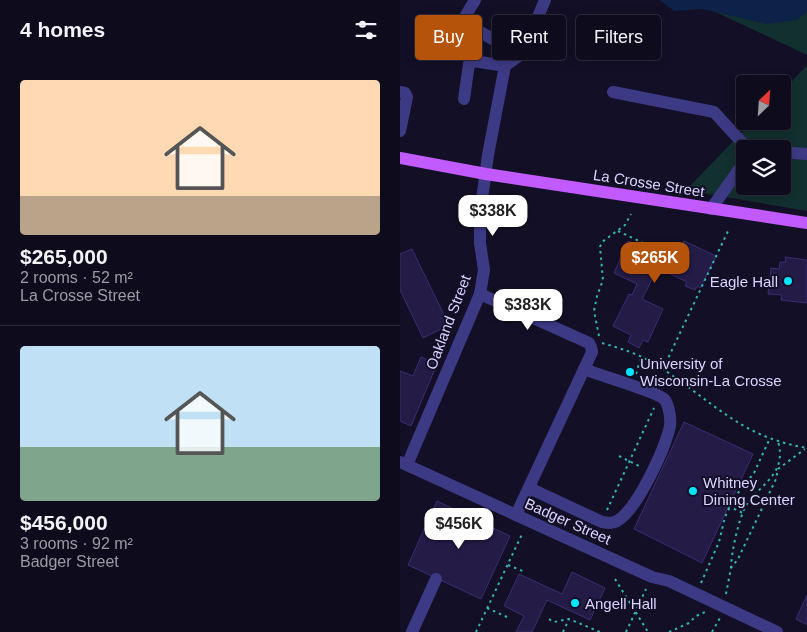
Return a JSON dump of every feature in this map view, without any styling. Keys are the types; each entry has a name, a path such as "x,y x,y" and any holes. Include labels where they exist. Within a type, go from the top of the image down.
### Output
{"main road":[{"name":"La Crosse Street","path":"400,158 486,174 807,223"}],"street":[{"path":"475,0 466,15 465,23 501,44 504,66"},
{"path":"464,99 470,64 474,62 504,66 523,53 545,0"},
{"name":"Oakland Street","path":"404,463 480,294 484,270 479,226 504,66"},
{"path":"400,92 404,93 407,97 400,131"},
{"path":"613,92 714,112 740,140"},
{"path":"791,153 807,154"},
{"path":"711,209 736,174"},
{"path":"480,294 589,343 592,347 592,352 516,516"},
{"path":"529,488 602,522 610,523 628,512 660,457 670,424 668,406 664,399 584,369"},
{"name":"Badger Street","path":"404,463 516,516 652,577 669,582 777,632"},
{"path":"412,632 436,579"}],"path":[{"path":"630,214 625,225 602,242 600,247 603,280 594,311 601,342 641,356 663,369 734,420 778,442 807,448"},
{"path":"663,369 729,229"},
{"path":"618,231 643,242"},
{"path":"631,386 641,356"},
{"path":"602,522 670,374"},
{"path":"696,594 719,542 725,517 731,504 754,472 770,438"},
{"path":"731,568 738,559 776,480 781,453 778,442"},
{"path":"712,632 724,607 731,558 743,513 748,504 778,469 807,448"},
{"path":"619,456 629,461"},
{"path":"728,506 743,513"},
{"path":"476,632 528,521"},
{"path":"508,564 525,572"},
{"path":"626,632 652,577"},
{"path":"615,578 648,632"},
{"path":"669,632 688,623 706,611 724,607"},
{"path":"487,608 507,616"},
{"path":"563,632 569,618"},
{"path":"548,620 554,622 569,618 600,632"},
{"path":"588,632 590,628"}],"green space":[{"path":"690,0 807,0 807,55"},
{"path":"807,65 807,211 686,190 744,130 791,130 791,82"}],"water":[{"path":"660,0 807,0 807,11 797,20 766,24 702,9 674,11"}],"building":[{"path":"628,241 674,262 684,241 716,256 700,288 697,286 695,290 685,286 687,282 658,268 642,299 663,309 648,342 643,340 639,348 628,342 631,335 613,326 629,294 632,295 637,284 614,273"},
{"path":"412,249 449,325 423,338 400,290 400,254"},
{"name":"Eagle Hall","path":"785,257 807,260 807,303 781,300 782,295 768,294 771,268 779,269 780,262 786,262"},
{"path":"421,357 437,364 411,426 400,421 400,371 413,376"},
{"name":"Whitney Dining Center","path":"684,422 753,454 702,563 634,529"},
{"path":"437,501 510,536 481,599 408,565"},
{"name":"Angell Hall","path":"572,572 605,588 590,620 547,600 532,632 516,632 524,616 504,606 519,574 562,594"},
{"path":"807,595 807,625 796,619"}],"place":[{"name":"Eagle Hall","path":"788,281"},
{"name":"University of Wisconsin-La Crosse","path":"630,372"},
{"name":"Whitney Dining Center","path":"693,491"},
{"name":"Angell Hall","path":"575,603"}]}
